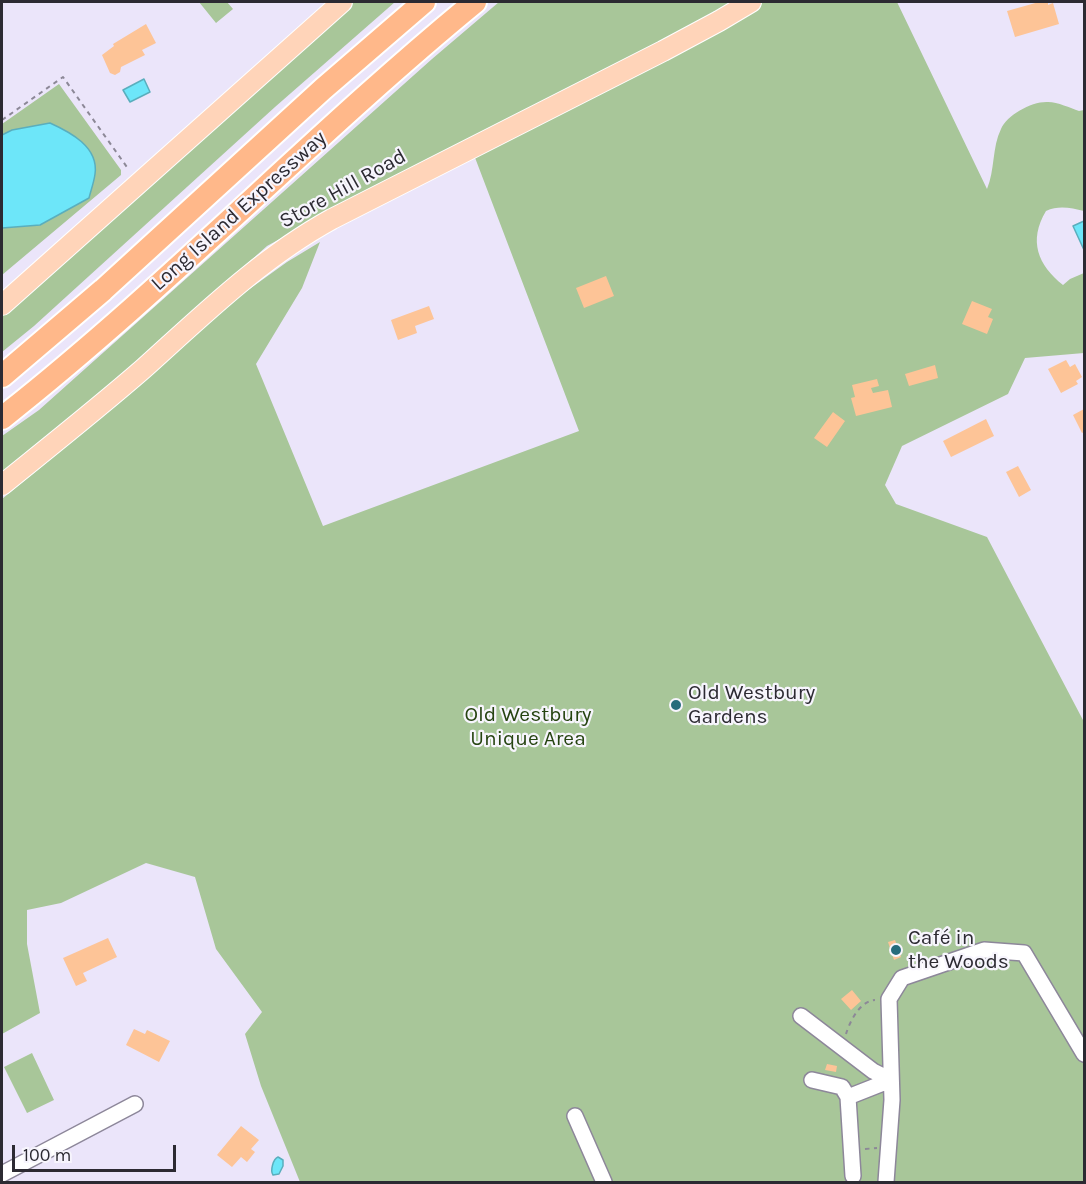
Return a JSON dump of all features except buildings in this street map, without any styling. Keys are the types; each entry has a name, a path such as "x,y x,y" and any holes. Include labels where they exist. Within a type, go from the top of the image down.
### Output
{"highway":[{"name":"Long Island Expressway","path":"2,376 103,290 315,97 424,2"},
{"name":"Long Island Expressway","path":"2,418 103,334 366,95 475,2"}],"main road":[{"path":"2,305 342,2"},
{"name":"Store Hill Road","path":"2,485 121,388 243,279 292,242 340,214 700,32 751,2"}],"street":[{"path":"886,1182 891,1080 890,999 902,978 984,950 1024,953 1084,1054"},
{"path":"801,1016 873,1071 891,1080"},
{"path":"812,1080 842,1087 848,1097 853,1176"},
{"path":"848,1097 891,1080"},
{"path":"2,1174 135,1104"},
{"path":"575,1116 604,1182"}],"path":[{"path":"2,120 63,77 130,171"},
{"path":"842,1046 848,1026 858,1010 869,1000 890,999"},
{"path":"852,1151 889,1146"}],"green space":[{"path":"199,2 227,2 233,9 216,23"},
{"path":"349,2 395,2 275,107 34,326 2,352 2,311"},
{"path":"499,2 733,2 700,23 331,211 267,246 135,364 2,472 2,436 39,410 432,59"},
{"name":"Old Westbury Unique Area","path":"751,2 897,2 987,189 998,136 1004,124 1014,114 1028,106 1042,102 1056,103 1079,111 1084,110 1084,211 1060,208 1046,211 1038,232 1037,242 1042,261 1063,285 1084,273 1084,353 1025,358 1008,394 902,446 885,485 896,504 987,537 1084,722 1084,1182 300,1182 261,1086 245,1034 262,1012 216,949 195,877 146,863 61,903 27,910 27,944 40,1013 2,1034 2,499 125,398 230,303 287,262 320,242 302,288 256,364 323,526 579,431 474,155"},
{"path":"59,84 121,170 121,175 2,275 2,228 40,225 12,130 2,135 2,124"},
{"path":"32,1053 54,1100 27,1113 4,1067"}],"water":[{"path":"144,79 150,92 130,102 123,90"},
{"path":"50,123 74,136 88,148 95,164 89,198 40,225 2,228 2,135 12,130"},
{"path":"1084,221 1084,250 1073,226"},
{"path":"278,1157 283,1160 283,1166 279,1174 273,1175 272,1165"}],"place":[{"name":"Old Westbury Gardens","path":"676,705"},
{"name":"Café in the Woods","path":"896,950"}]}
